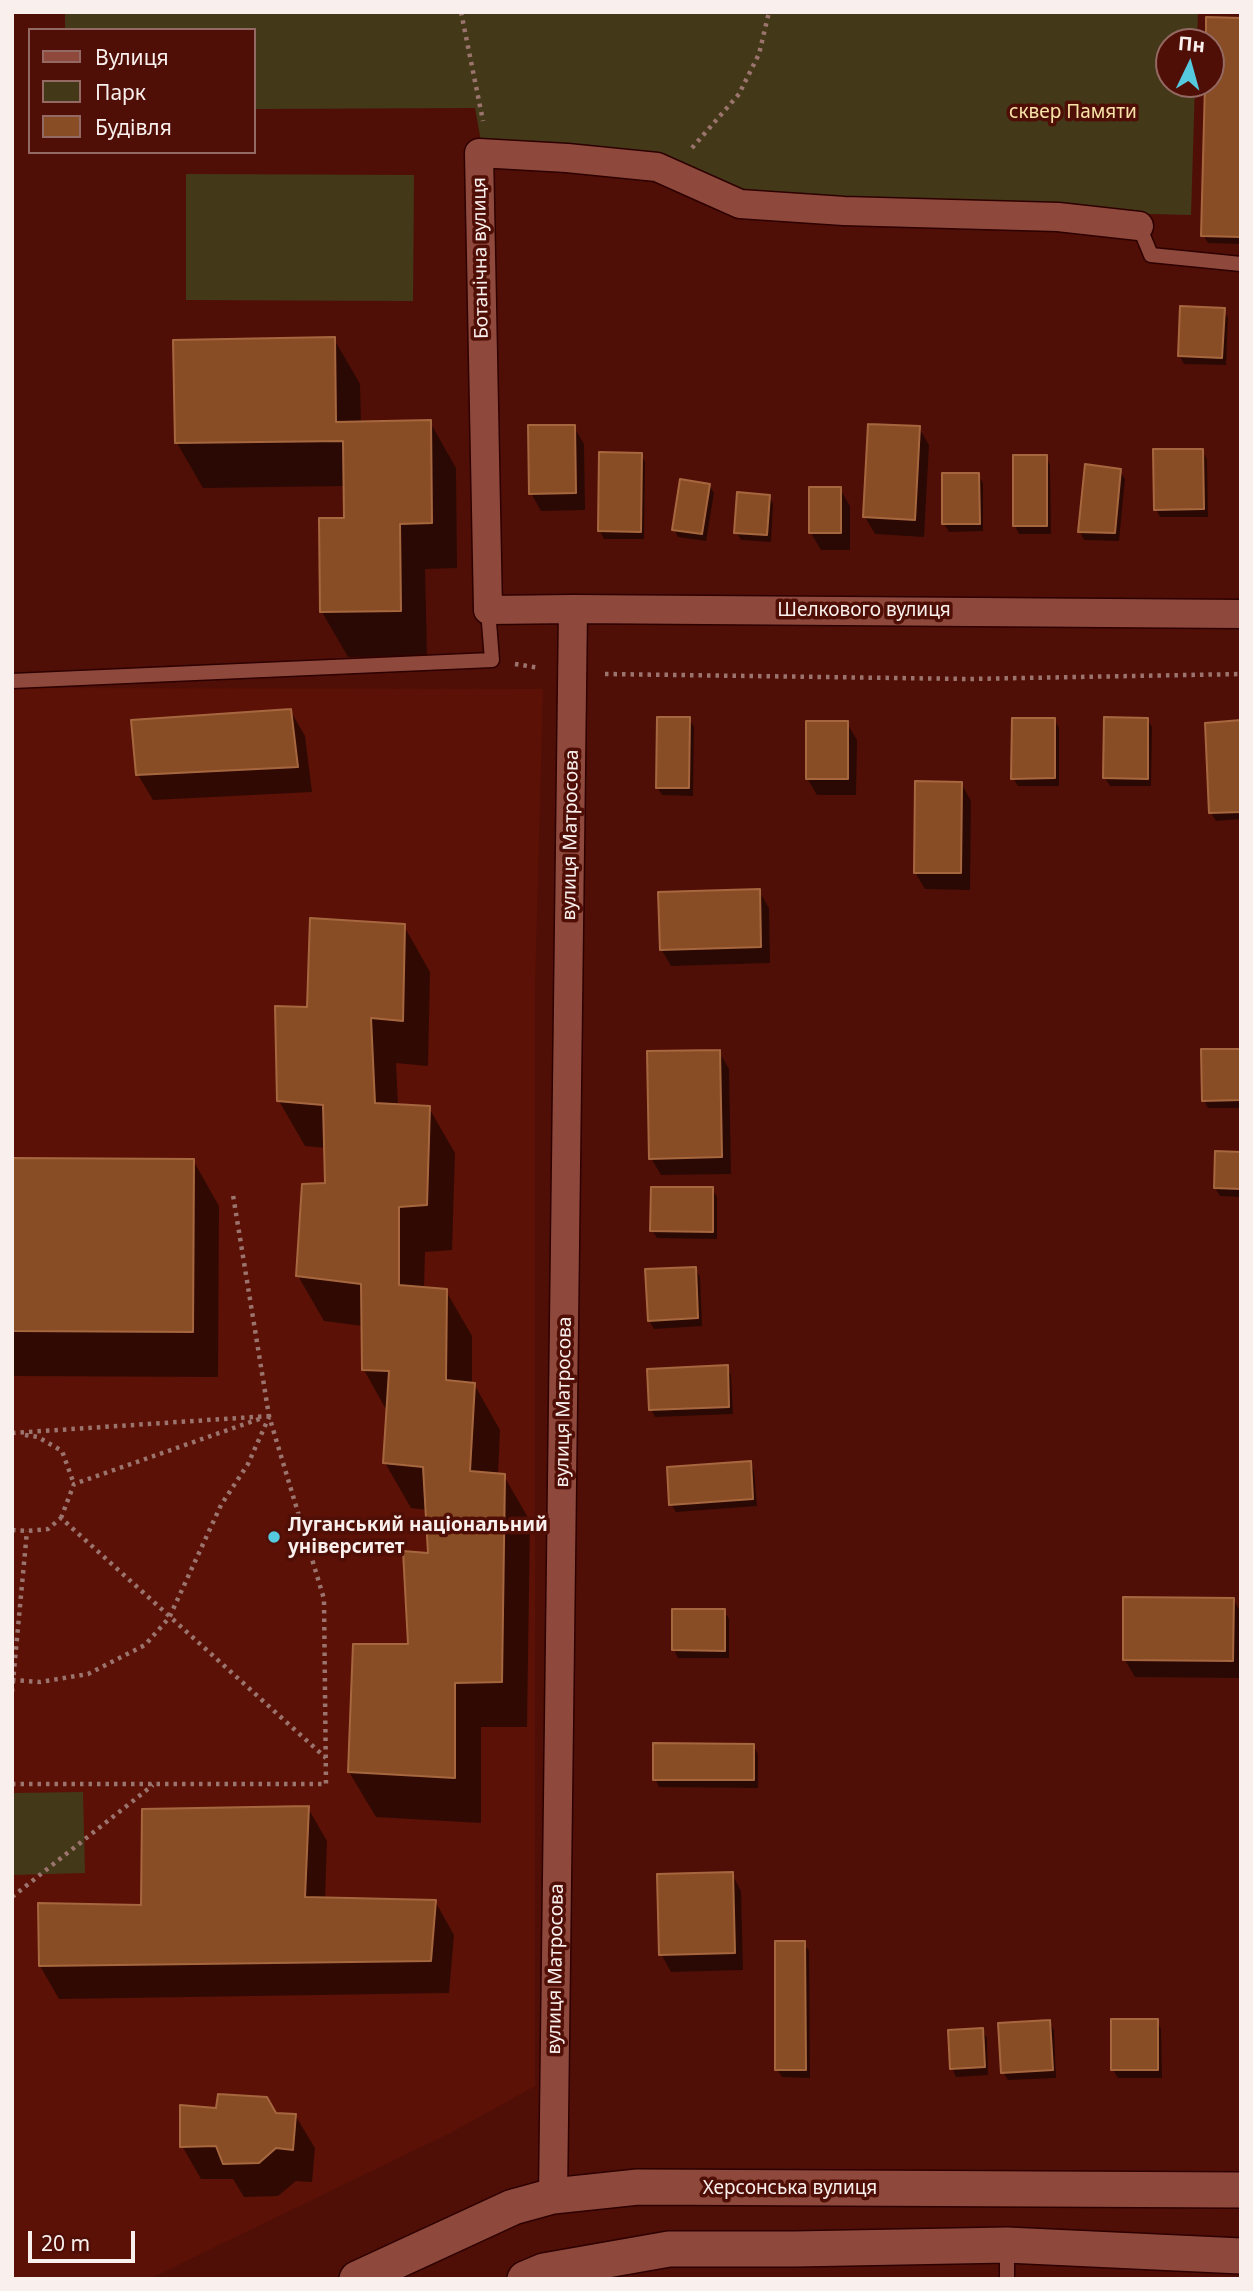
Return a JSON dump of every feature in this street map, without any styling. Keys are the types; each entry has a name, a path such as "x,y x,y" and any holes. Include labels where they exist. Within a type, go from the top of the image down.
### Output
{"street":[{"name":"Ботанічна вулиця","path":"488,610 479,153 657,167 740,204 844,211 1058,217 1139,226"},
{"name":"вулиця Матросова","path":"553,2196 573,609"},
{"name":"Шелкового вулиця","path":"488,610 1241,614"},
{"name":"Херсонська вулиця","path":"357,2279 513,2207 553,2196 638,2188 1241,2190"},
{"path":"539,2276 669,2249 796,2249 1007,2262 1241,2256"}],"lane":[{"path":"1139,226 1151,255 1241,264"},
{"path":"12,681 492,660 488,610"}],"path":[{"path":"461,12 486,134"},
{"path":"687,153 739,94 759,54 769,12"},
{"path":"492,660 573,674 968,679 1241,674"},
{"path":"12,1784 326,1784 324,1599 270,1416 233,1195"},
{"path":"12,1433 270,1416"},
{"path":"74,1484 270,1416"},
{"path":"13,1680 40,1682 88,1674 145,1645 169,1618 221,1505 248,1464 270,1416"},
{"path":"12,1433 38,1437 62,1451 74,1484 61,1518 48,1529 12,1530"},
{"path":"61,1518 327,1759"},
{"path":"12,1692 27,1531"},
{"path":"12,1897 153,1785"}],"shaded area":[{"name":"Луганський національний університет","path":"12,688 543,689 535,988 535,2086 452,2132 149,2279 12,2279"}],"green space":[{"name":"сквер Памяти","path":"65,12 1198,12 1197,28 1155,28 1155,98 1195,98 1191,215 844,206 736,196 482,147 475,108 256,109 256,28 65,28"},
{"path":"186,174 414,175 413,301 186,300"},
{"path":"83,1792 85,1873 12,1875 12,1793"}],"building":[{"path":"1206,17 1241,18 1241,237 1201,236 1205,98 1225,98 1225,28 1206,28"},
{"path":"1180,306 1225,308 1222,358 1178,356"},
{"path":"335,337 336,422 431,420 432,523 400,524 401,611 320,612 319,518 344,518 343,441 175,443 173,340"},
{"path":"868,424 920,426 915,520 863,517"},
{"path":"528,425 575,425 576,493 529,494"},
{"path":"1153,449 1203,449 1204,509 1154,510"},
{"path":"599,452 642,453 641,532 598,531"},
{"path":"1013,455 1047,455 1047,526 1013,526"},
{"path":"1085,464 1121,469 1115,533 1078,532"},
{"path":"942,473 979,473 980,524 942,524"},
{"path":"680,479 710,484 702,534 672,530"},
{"path":"809,487 841,487 841,533 809,533"},
{"path":"737,492 770,495 767,535 734,533"},
{"path":"291,709 298,767 136,775 131,720"},
{"path":"657,717 690,717 689,788 656,788"},
{"path":"1104,717 1148,718 1148,779 1103,778"},
{"path":"1012,718 1055,718 1055,778 1011,779"},
{"path":"1241,720 1241,812 1209,813 1205,723"},
{"path":"806,721 848,721 848,779 806,779"},
{"path":"915,781 962,782 961,873 914,873"},
{"path":"760,889 761,947 660,950 658,892"},
{"path":"310,918 405,924 403,1021 371,1018 375,1103 430,1106 427,1205 399,1207 399,1285 447,1289 446,1380 475,1383 470,1471 505,1474 502,1682 455,1683 455,1778 348,1772 353,1644 408,1644 403,1551 428,1553 423,1467 383,1463 389,1371 362,1370 361,1284 296,1276 302,1184 325,1183 323,1105 277,1101 275,1006 307,1007"},
{"path":"1201,1049 1241,1049 1241,1100 1202,1101"},
{"path":"720,1050 722,1157 649,1159 647,1051"},
{"path":"1215,1151 1241,1152 1241,1189 1214,1188"},
{"path":"12,1158 194,1159 193,1332 12,1331"},
{"path":"651,1187 713,1187 713,1232 650,1231"},
{"path":"696,1267 698,1318 648,1321 645,1269"},
{"path":"728,1365 729,1407 649,1410 647,1369"},
{"path":"751,1461 753,1499 669,1505 667,1467"},
{"path":"1123,1597 1234,1598 1233,1661 1123,1660"},
{"path":"672,1609 725,1609 725,1651 672,1650"},
{"path":"653,1743 754,1744 754,1780 653,1780"},
{"path":"309,1806 305,1897 436,1900 431,1961 39,1966 38,1903 141,1905 142,1809"},
{"path":"733,1872 735,1953 659,1955 657,1874"},
{"path":"775,1941 805,1941 806,2070 775,2070"},
{"path":"1111,2019 1158,2019 1158,2070 1111,2070"},
{"path":"1050,2020 1053,2070 1001,2073 998,2023"},
{"path":"983,2028 985,2067 950,2069 948,2030"},
{"path":"218,2094 267,2097 276,2113 296,2114 293,2150 276,2148 259,2163 223,2164 216,2146 180,2147 180,2105 216,2108"}],"place":[{"name":"Луганський національний університет","path":"274,1537"}]}
